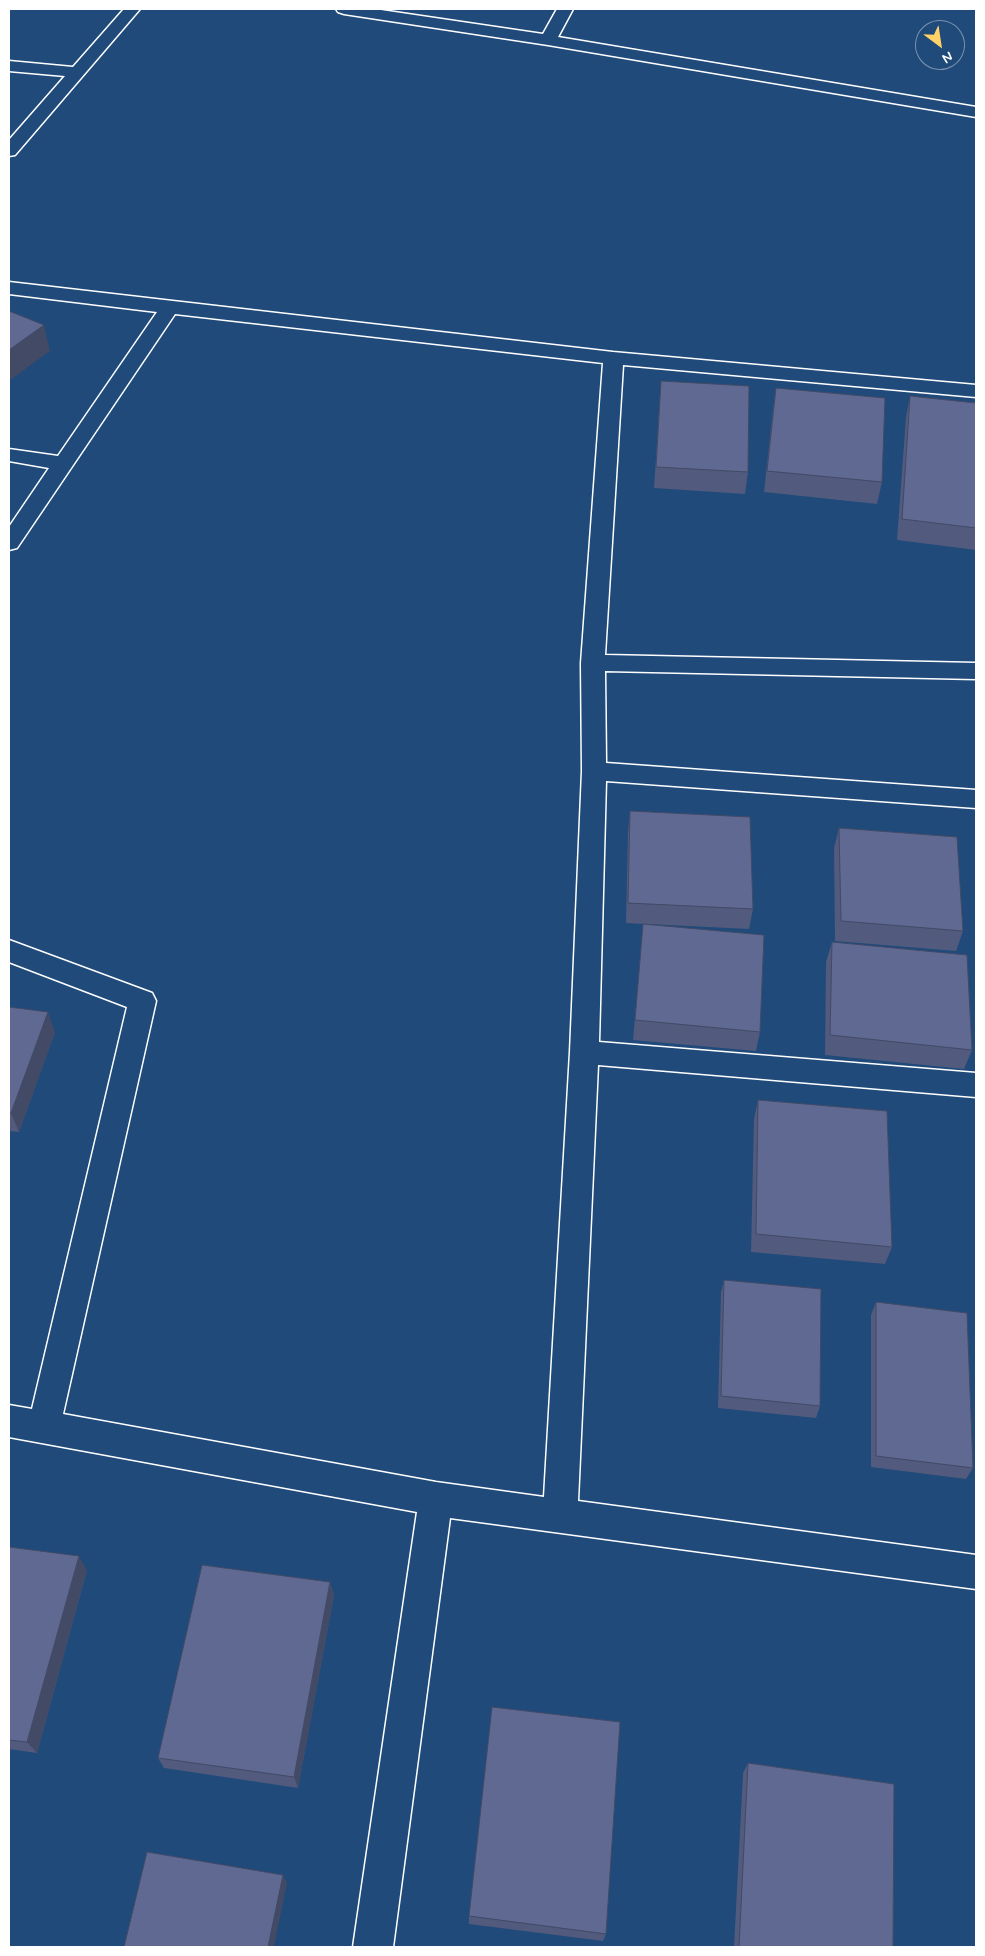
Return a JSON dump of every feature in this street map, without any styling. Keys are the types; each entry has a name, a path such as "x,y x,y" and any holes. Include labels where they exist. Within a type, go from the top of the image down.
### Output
{"street":[{"path":"9,151 132,9"},
{"path":"344,9 548,40 976,112"},
{"path":"548,40 565,9"},
{"path":"9,66 77,72"},
{"path":"9,288 613,358 976,392"},
{"path":"9,543 170,308"},
{"path":"560,1516 584,1052 594,771 593,663 613,358"},
{"path":"9,455 64,464"},
{"path":"593,663 976,671"},
{"path":"594,771 976,799"},
{"path":"9,951 142,1000 44,1426"},
{"path":"584,1052 976,1085"},
{"path":"9,1421 436,1499 976,1572"},
{"path":"373,1947 436,1499"}],"building":[{"path":"9,311 44,325 9,350"},
{"path":"661,381 749,386 748,472 656,467"},
{"path":"776,388 885,398 882,482 767,471"},
{"path":"910,396 976,403 976,528 902,519"},
{"path":"630,811 750,817 753,909 628,903"},
{"path":"839,828 957,837 963,931 841,921"},
{"path":"643,924 764,935 760,1032 635,1020"},
{"path":"832,942 967,955 972,1050 830,1035"},
{"path":"9,1007 48,1012 11,1113 9,1113"},
{"path":"758,1100 887,1111 892,1247 756,1234"},
{"path":"724,1280 821,1289 820,1406 721,1396"},
{"path":"876,1302 967,1313 973,1468 876,1456"},
{"path":"9,1547 79,1556 27,1742 9,1740"},
{"path":"202,1565 330,1582 294,1777 158,1758"},
{"path":"492,1707 620,1722 606,1934 469,1916"},
{"path":"748,1763 894,1784 893,1947 739,1947"},
{"path":"147,1852 283,1875 268,1947 124,1947"}]}
